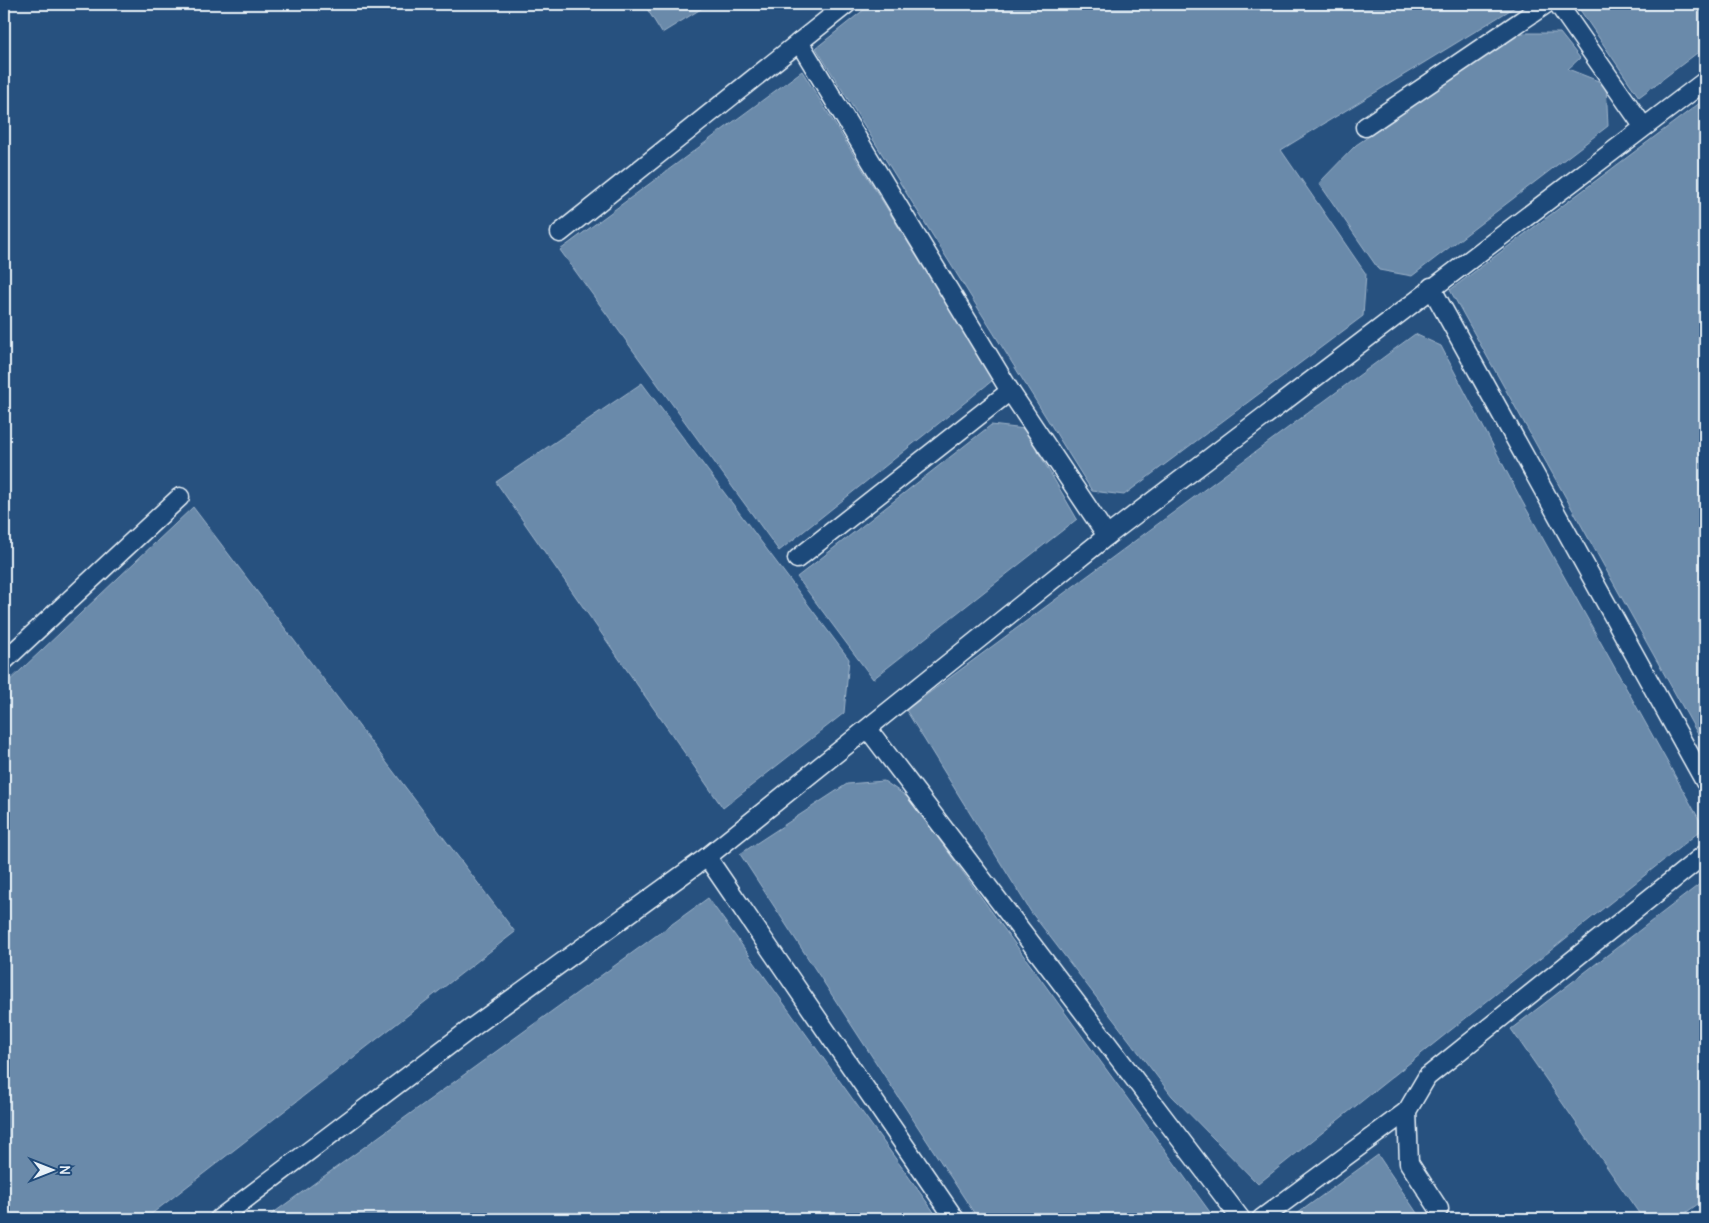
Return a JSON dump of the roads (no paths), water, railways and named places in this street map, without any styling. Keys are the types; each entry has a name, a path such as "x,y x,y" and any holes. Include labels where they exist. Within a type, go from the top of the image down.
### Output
{"lane":[{"path":"560,232 848,4"},
{"path":"1365,127 1546,4"},
{"path":"1558,4 1643,126"},
{"path":"799,42 1010,391 1107,536"},
{"path":"219,1219 707,856 1107,536 1643,126 1705,81"},
{"path":"1431,288 1705,782"},
{"path":"797,560 1010,391"},
{"path":"4,661 180,497"},
{"path":"868,729 1241,1219"},
{"path":"1261,1219 1407,1111 1428,1077 1705,854"},
{"path":"707,856 955,1219"},
{"path":"1407,1111 1409,1163 1439,1210"}],"water":[{"path":"644,4 709,4 662,33"},
{"path":"871,4 1520,4 1281,150 1366,274 1363,316 1124,495 1092,491 816,48"},
{"path":"1576,4 1705,4 1705,47 1639,97"},
{"path":"1522,33 1560,33 1580,58 1568,69 1606,84 1608,126 1412,276 1379,270 1319,183 1356,145"},
{"path":"802,71 993,380 779,551 560,250"},
{"path":"1705,99 1705,747 1450,290"},
{"path":"1415,334 1441,346 1522,501 1704,828 1258,1184 1172,1096 1031,912 906,710"},
{"path":"642,383 849,659 844,713 723,808 496,482"},
{"path":"991,425 1025,429 1077,519 873,679 797,577"},
{"path":"193,507 515,932 145,1219 4,1219 4,686"},
{"path":"884,781 909,798 1215,1219 978,1219 740,854 847,784"},
{"path":"1705,880 1705,1199 1677,1219 1643,1219 1511,1029"},
{"path":"708,898 939,1219 265,1219"},
{"path":"1378,1155 1421,1219 1290,1219"}]}
